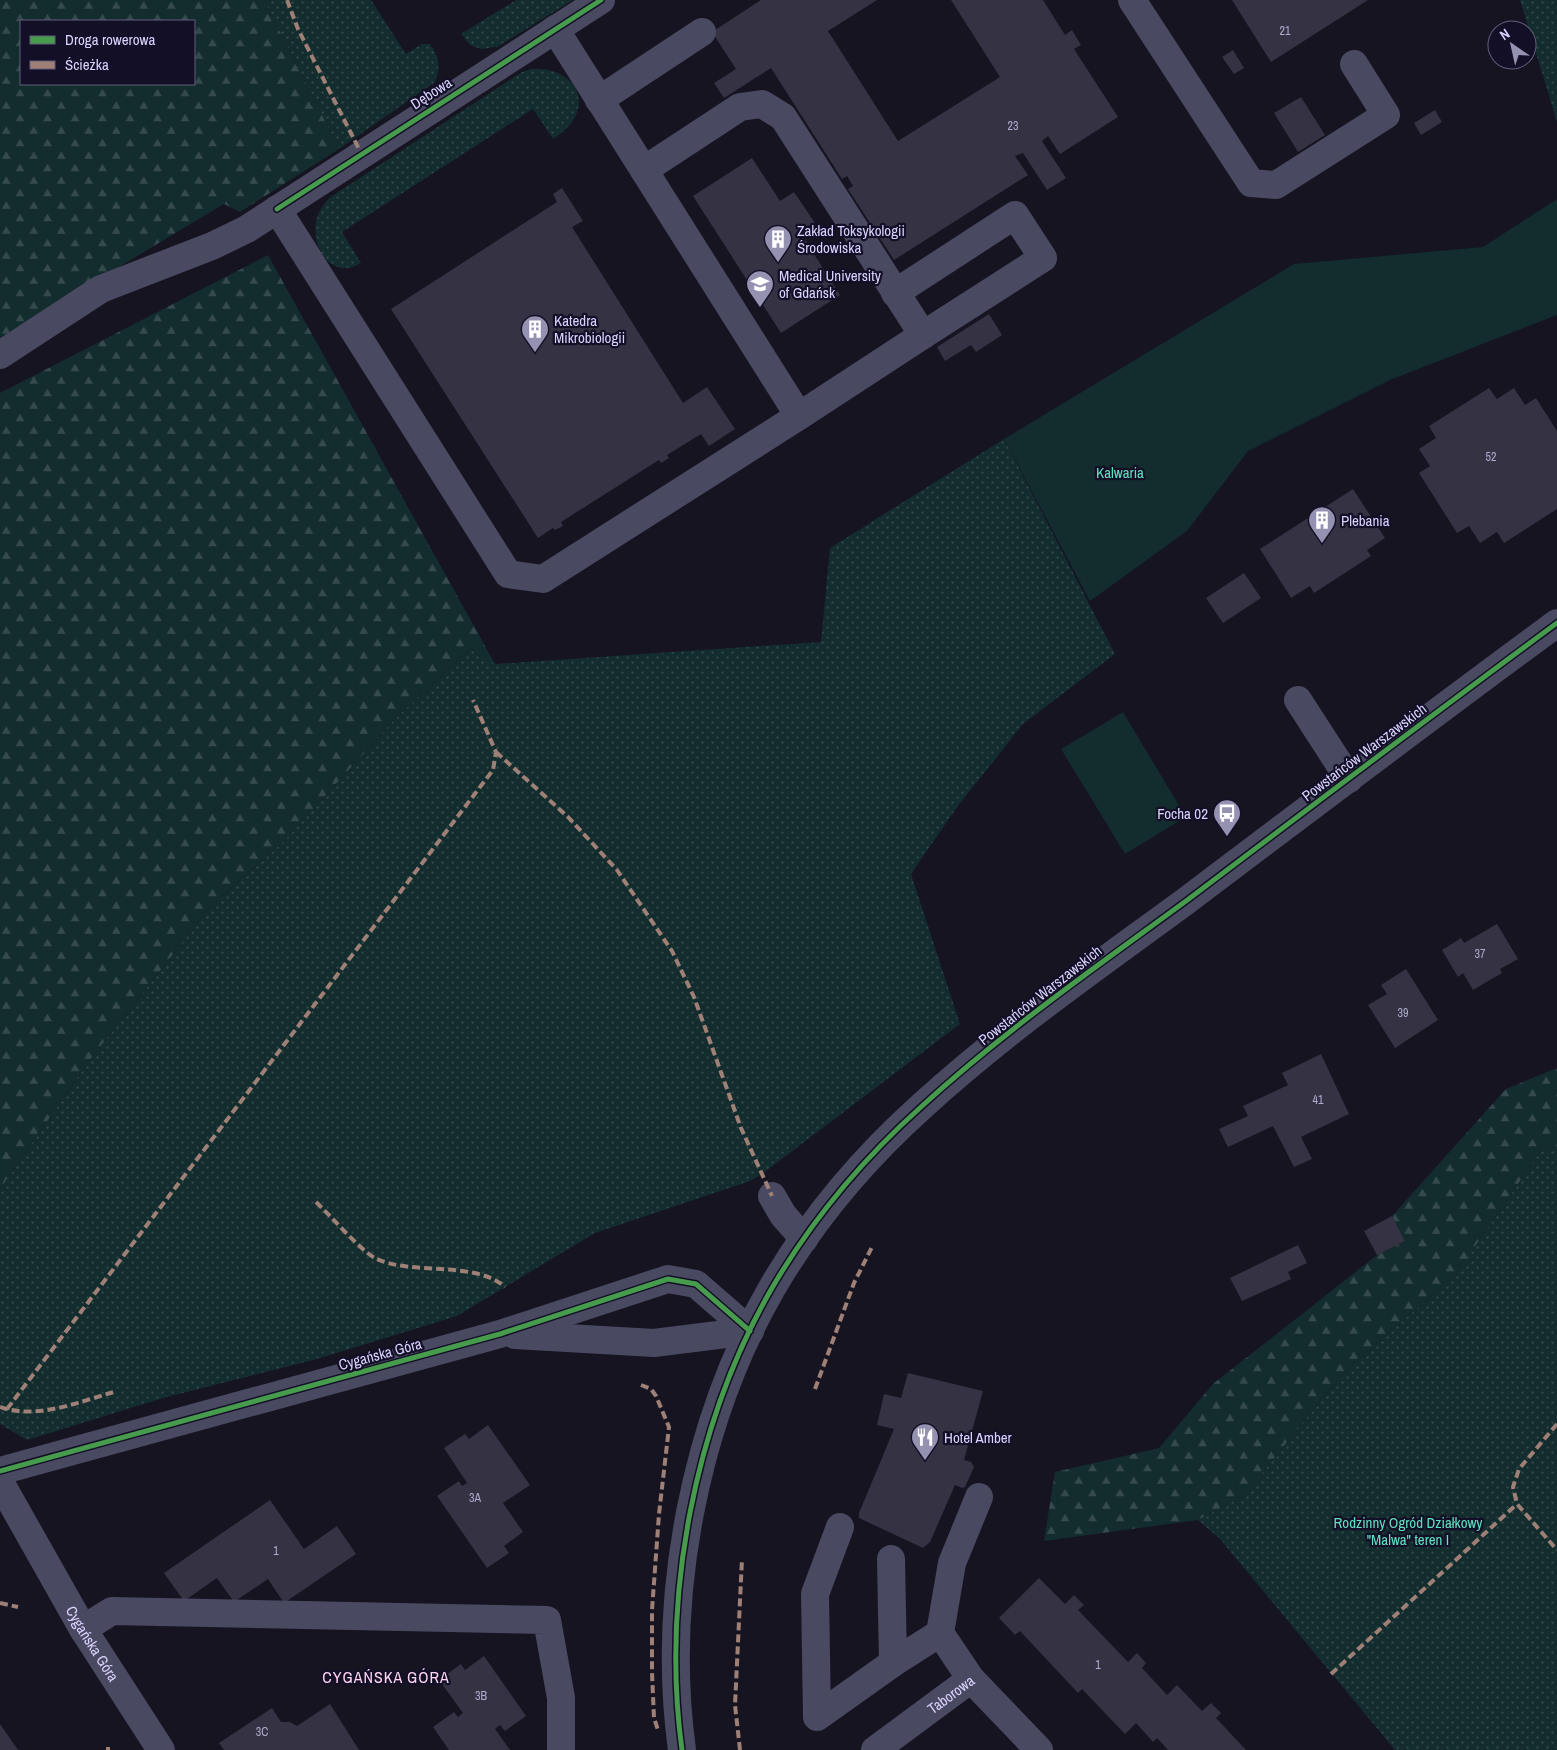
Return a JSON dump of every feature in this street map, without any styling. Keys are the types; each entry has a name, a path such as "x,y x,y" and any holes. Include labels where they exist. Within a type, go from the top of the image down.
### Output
{"street":[{"name":"Dębowa","path":"0,355 101,289 212,246 247,229 601,0"},
{"path":"1132,0 1251,183 1276,185 1386,114 1354,64"},
{"path":"554,29 799,416"},
{"path":"599,100 702,32"},
{"path":"644,170 740,107 762,104 783,117 923,336"},
{"path":"277,209 508,574 543,579 1043,258 1015,215 895,293"},
{"name":"Powstańców Warszawskich","path":"682,1750 677,1684 680,1580 688,1526 702,1459 724,1392 750,1331 772,1287 804,1239 865,1163 920,1107 948,1083 1052,1001 1557,623"},
{"path":"1298,700 1349,779"},
{"path":"772,1196 783,1215 804,1239"},
{"name":"Cygańska Góra","path":"0,1470 500,1334 668,1279 696,1284 750,1331"},
{"name":"Cygańska Góra","path":"500,1334 654,1343 750,1331"},
{"name":"Cygańska Góra","path":"0,1482 83,1628 161,1750"},
{"path":"971,1680 940,1633 952,1564 979,1497"},
{"path":"840,1527 814,1594 817,1717 893,1663 940,1633"},
{"path":"891,1559 893,1663"},
{"path":"83,1628 112,1611 547,1620 561,1698 561,1750"},
{"name":"Taborowa","path":"875,1750 971,1680 1032,1746"}],"green space":[{"path":"0,0 264,0 339,149 240,212 224,204 0,338"},
{"path":"264,0 371,0 406,54 422,44 430,44 438,62 435,82 339,149"},
{"path":"516,0 573,0 497,47 481,49 470,45 461,34"},
{"path":"1520,0 1557,0 1557,122 1537,56 1537,20 1526,20"},
{"path":"531,69 548,70 561,75 571,83 577,93 579,104 575,116 567,128 553,139 533,109 342,232 361,263 349,268 338,267 331,264 325,258 317,243 316,226 319,213 329,198 522,72"},
{"name":"Kalwaria","path":"1557,199 1557,315 1390,380 1248,451 1187,531 1090,601 1004,439 1294,264 1483,247"},
{"path":"268,255 495,664 470,649 396,718 283,842 211,906 89,1061 0,1189 0,393"},
{"path":"1004,439 1115,654 1023,724 957,807 911,874 960,1024 762,1174 750,1181 595,1233 457,1316 317,1359 163,1398 27,1440 0,1424 0,1189 89,1061 211,906 283,842 396,718 470,649 496,664 821,642 830,548"},
{"path":"1123,712 1186,817 1125,854 1061,749"},
{"path":"1557,1068 1557,1147 1540,1152 1456,1274 1342,1374 1244,1495 1198,1520 1044,1541 1055,1472 1159,1448 1213,1384 1377,1255 1405,1241 1392,1216 1506,1089"},
{"name":"Rodzinny Ogród Działkowy \"Malwa\" teren I","path":"1557,1147 1557,1750 1395,1750 1220,1539 1198,1520 1244,1495 1342,1374 1456,1274 1540,1152"}],"building":[{"path":"761,0 877,0 828,31 898,141 1000,77 951,0 1043,0 1065,35 1072,30 1081,45 1074,49 1118,117 1060,154 1048,136 1042,141 1066,178 1047,190 1023,153 1015,156 1028,175 894,260 848,189 853,186 847,176 842,179 771,68 724,98 714,83 736,69 712,32"},
{"path":"1232,0 1368,0 1271,62"},
{"path":"1233,50 1244,68 1234,74 1222,57"},
{"path":"1301,97 1325,135 1298,152 1274,113"},
{"path":"1435,110 1442,122 1421,135 1414,123"},
{"name":"Zakład Toksykologii Środowiska","path":"752,158 780,201 794,192 815,223 800,232 840,295 781,333 693,196"},
{"name":"Katedra Mikrobiologii","path":"562,188 583,221 572,227 683,403 707,387 735,429 709,446 701,434 667,455 669,458 661,463 659,460 561,522 563,526 555,530 553,528 538,538 391,309 557,202 553,194"},
{"path":"989,314 1002,335 976,352 971,345 945,361 937,347"},
{"path":"1489,388 1497,399 1514,388 1525,405 1536,398 1557,431 1557,509 1504,543 1497,532 1480,543 1469,526 1457,533 1419,473 1430,466 1419,449 1436,438 1429,426"},
{"name":"Plebania","path":"1353,489 1385,538 1367,550 1371,556 1314,593 1310,586 1291,598 1260,549"},
{"path":"1244,573 1261,598 1223,623 1206,598"},
{"path":"1497,924 1518,959 1500,969 1502,973 1473,990 1463,973 1458,977 1442,950 1461,938 1464,943"},
{"path":"1406,969 1438,1020 1395,1048 1368,1005 1387,994 1381,985"},
{"path":"1321,1054 1349,1114 1301,1137 1312,1159 1294,1167 1273,1126 1228,1147 1219,1129 1248,1116 1243,1106 1288,1085 1282,1073"},
{"path":"1392,1216 1405,1241 1377,1255 1364,1231"},
{"path":"1298,1245 1307,1263 1288,1272 1291,1279 1242,1301 1230,1278"},
{"name":"Hotel Amber","path":"908,1373 983,1391 964,1460 971,1462 974,1467 965,1487 962,1488 955,1485 930,1542 923,1548 859,1518 859,1513 894,1429 877,1425 884,1394 901,1398"},
{"path":"488,1425 530,1485 503,1503 523,1532 504,1546 509,1553 487,1568 437,1496 459,1481 462,1486 467,1483 444,1448 465,1434 469,1439"},
{"path":"270,1500 304,1549 337,1526 356,1554 284,1603 268,1579 234,1602 217,1578 184,1601 164,1573"},
{"path":"1039,1578 1065,1604 1074,1595 1084,1605 1078,1610 1128,1662 1137,1653 1146,1663 1142,1668 1167,1695 1177,1685 1202,1711 1211,1703 1221,1713 1216,1718 1246,1750 1168,1750 1157,1738 1153,1742 1136,1723 1125,1734 1082,1689 1078,1693 1020,1631 1015,1635 999,1618"},
{"path":"484,1656 526,1716 505,1731 500,1725 495,1729 510,1750 449,1750 433,1727 454,1712 458,1717 463,1713 439,1680 461,1664 465,1670"},
{"path":"330,1704 359,1750 224,1750 219,1743 272,1708 281,1722 290,1722 297,1726"},
{"path":"0,1724 18,1750 0,1750"}],"marked path":[{"path":"287,0 298,29 361,153"},
{"path":"7,1409 493,770 496,752 473,700"},
{"path":"496,752 568,817 617,870 672,951 694,997 741,1128 772,1196"},
{"path":"316,1202 354,1241 375,1258 405,1266 477,1274 492,1279 505,1287"},
{"path":"815,1389 854,1283 873,1245"},
{"path":"641,1385 651,1389 656,1396 669,1427 659,1514 652,1610 654,1718 658,1730"},
{"path":"0,1407 28,1412 43,1411 72,1405 114,1392"},
{"path":"1557,1424 1519,1469 1513,1487 1517,1504 1557,1550"},
{"path":"1331,1674 1517,1504"},
{"path":"740,1750 735,1705 742,1559"},
{"path":"0,1603 18,1607"}],"cycle path":[{"path":"277,209 601,0"},
{"path":"682,1750 677,1692 676,1632 681,1572 690,1511 704,1452 722,1395 745,1340 787,1263 821,1215 859,1169 901,1126 953,1078 985,1052 1051,1000 1557,623"},
{"path":"0,1471 500,1334 668,1279 696,1284 750,1331"}],"place":[{"name":"Zakład Toksykologii Środowiska","path":"778,263"},
{"name":"Medical University of Gdańsk","path":"760,308"},
{"name":"Katedra Mikrobiologii","path":"535,353"},
{"name":"Plebania","path":"1322,544"},
{"name":"Focha 02","path":"1227,837"},
{"name":"Hotel Amber","path":"925,1461"}],"district":[{"name":"CYGAŃSKA GÓRA","path":"386,1677"}]}
